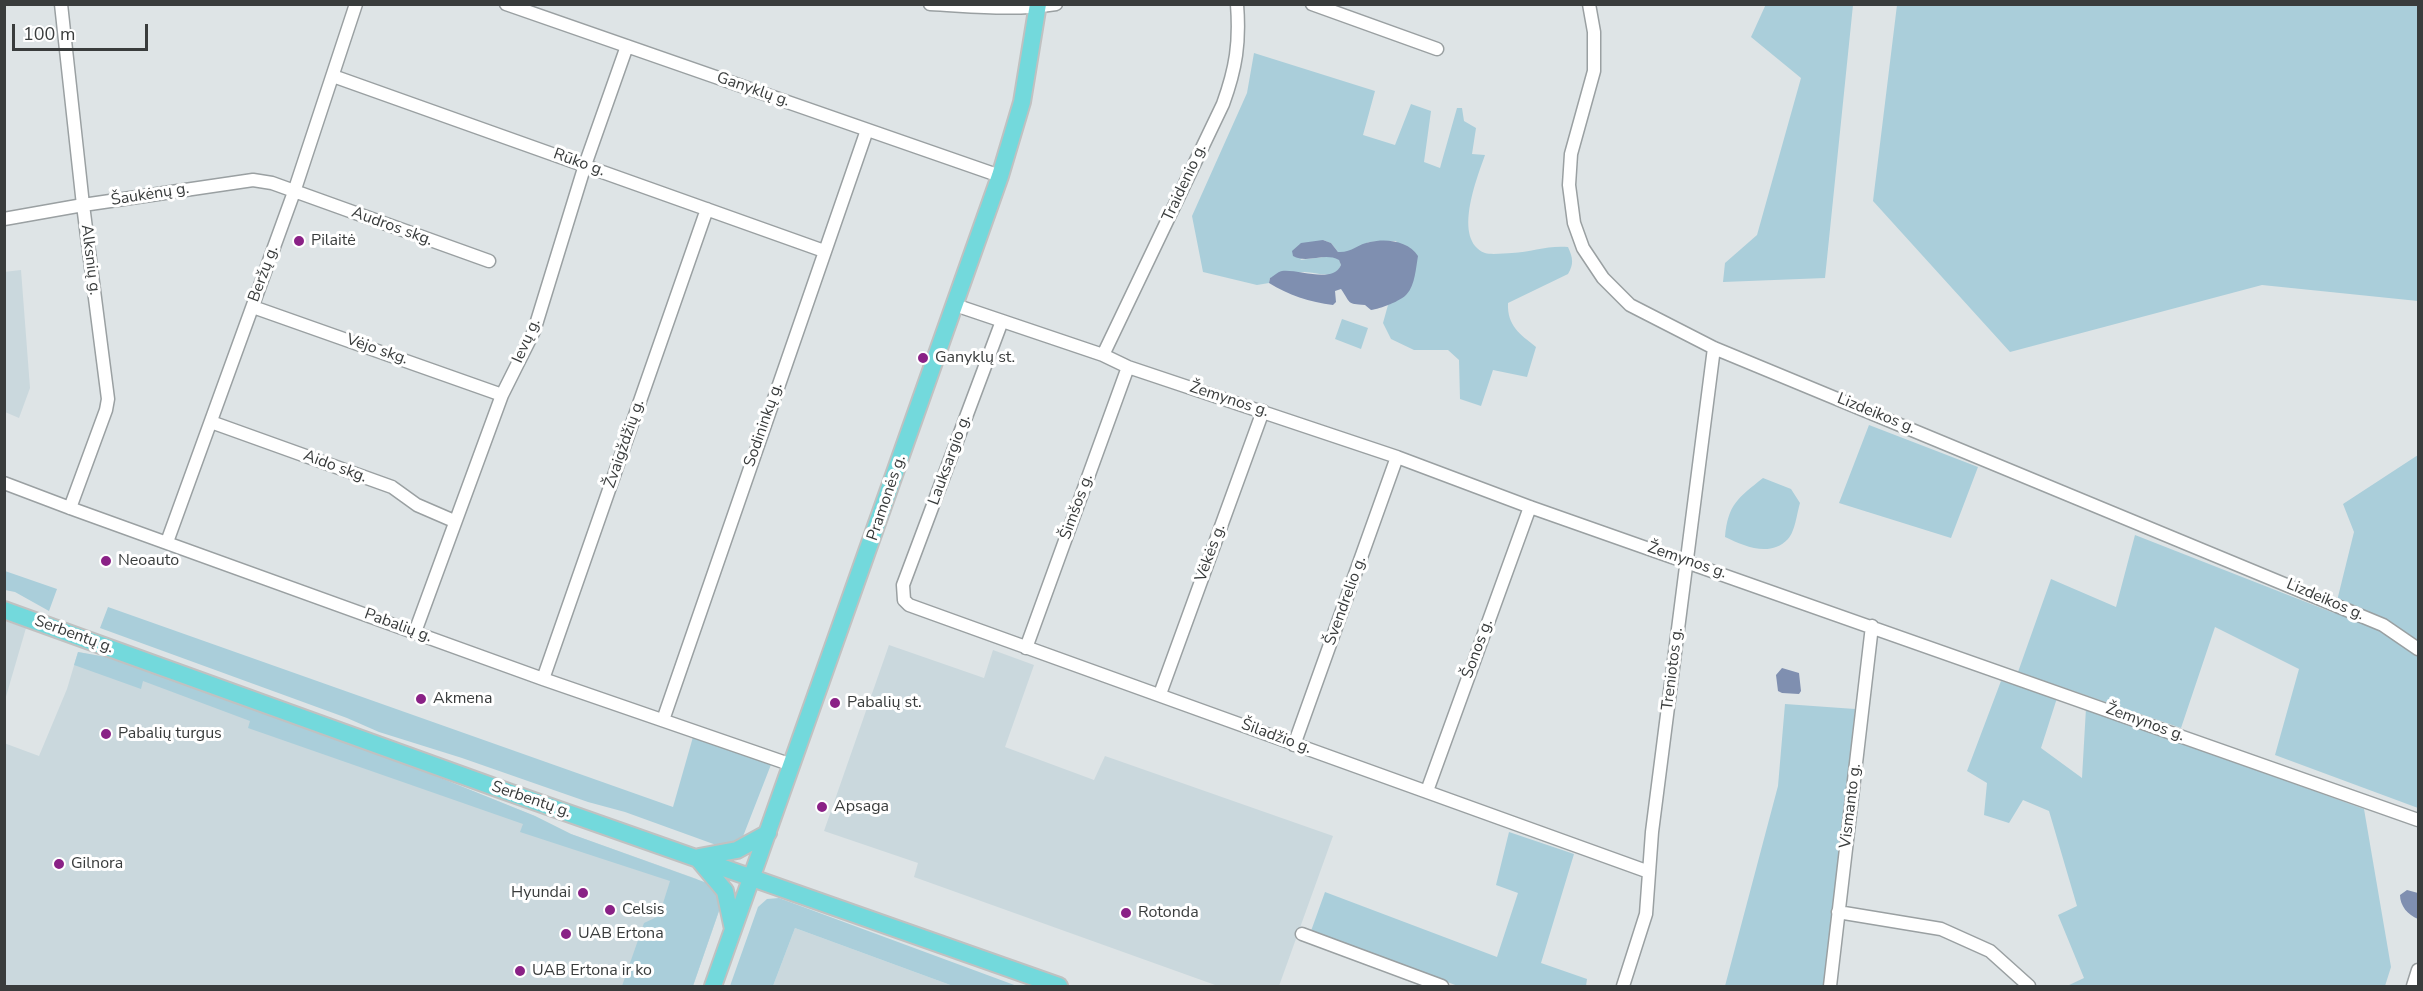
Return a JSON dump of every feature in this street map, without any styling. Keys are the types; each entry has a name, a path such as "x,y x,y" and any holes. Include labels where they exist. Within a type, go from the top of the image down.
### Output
{"main road":[{"name":"Pramonės g.","path":"713,987 1000,176 1022,102 1038,6"},
{"name":"Serbentų g.","path":"4,610 1059,987"},
{"path":"696,857 737,850 768,833"},
{"path":"696,857 725,891 733,930"}],"street":[{"name":"Alksnių g.","path":"61,4 83,205 108,399 70,508"},
{"name":"Beržų g.","path":"167,542 294,192 356,4"},
{"name":"Ganyklų g.","path":"506,4 1000,176"},
{"path":"930,4 1038,6 1056,4"},
{"name":"Traidenio g.","path":"1103,355 1234,74 1239,48 1237,4"},
{"path":"1312,4 1437,49"},
{"name":"Lizdeikos g.","path":"1589,4 1594,32 1594,71 1571,154 1569,185 1577,232 1583,248 1602,278 1630,305 1714,348 2383,625 2418,649"},
{"name":"Ievų g.","path":"415,632 454,520 502,395 534,331 585,165 627,46"},
{"name":"Rūko g.","path":"333,76 824,251"},
{"name":"Sodininkų g.","path":"663,720 867,130"},
{"name":"Šaukėnų g.","path":"4,219 253,180 272,183 294,192"},
{"name":"Audros skg.","path":"294,192 489,261"},
{"name":"Žvaigždžių g.","path":"543,679 707,209"},
{"name":"Žemynos g.","path":"955,305 1103,355 1128,367 1397,458 2418,820"},
{"name":"Vėjo skg.","path":"253,307 502,395"},
{"name":"Lauksargio g.","path":"904,600 903,585 1002,321"},
{"name":"Treniotos g.","path":"1623,987 1645,921 1649,901 1652,832 1714,348"},
{"name":"Šimšos g.","path":"1026,648 1128,367"},
{"name":"Vėkės g.","path":"1160,694 1263,411"},
{"name":"Aido skg.","path":"211,422 392,487 417,505 454,520"},
{"name":"Švendrelio g.","path":"1294,745 1397,458"},
{"name":"Pabalių g.","path":"4,483 543,679 792,765"},
{"name":"Šonos g.","path":"1427,791 1530,507"},
{"name":"Šiladžio g.","path":"904,600 909,604 1026,648 1160,694 1294,745 1649,872"},
{"name":"Vismanto g.","path":"1830,987 1872,626"},
{"path":"1838,912 1941,929 1990,951 2029,987"},
{"path":"1302,934 1442,987"},
{"path":"2413,987 2418,970"}],"shaded area":[{"path":"1766,4 1853,5 1825,278 1723,282 1725,263 1757,235 1801,78 1751,37"},
{"path":"1897,5 2418,5 2418,301 2262,285 2010,352 1873,201"},
{"path":"1254,53 1375,91 1363,135 1395,145 1411,104 1431,111 1424,162 1440,168 1457,108 1462,108 1464,121 1476,128 1472,154 1485,155 1473,193 1468,222 1475,246 1491,254 1568,247 1572,258 1568,274 1508,303 1512,324 1536,347 1527,377 1493,370 1481,406 1460,399 1459,360 1448,350 1414,350 1391,339 1383,323 1388,305 1407,294 1414,276 1396,241 1369,242 1346,253 1338,252 1331,243 1323,240 1300,260 1332,256 1339,259 1341,265 1338,270 1329,274 1299,272 1270,278 1269,283 1257,285 1203,272 1192,216 1247,93"},
{"path":"1323,240 1331,243 1338,252 1376,241 1397,242 1409,247 1418,256 1410,290 1395,302 1371,310 1365,305 1350,302 1341,289 1335,291 1336,302 1333,305 1300,297 1269,283 1270,278 1282,271 1323,275 1337,271 1341,265 1339,260 1328,257 1304,259 1293,256 1292,251 1301,243"},
{"path":"21,270 30,388 19,418 5,412 4,272"},
{"path":"1342,319 1368,328 1361,349 1335,339"},
{"path":"1869,425 1978,467 1951,538 1839,503"},
{"path":"2418,455 2418,808 2275,755 2299,669 2215,627 2181,728 2018,672 2051,579 2116,607 2135,535 2334,613 2354,532 2343,504"},
{"path":"1763,478 1791,489 1800,503 1794,527 1788,539 1781,545 1765,549 1749,547 1725,537 1732,509 1747,491"},
{"path":"5,571 57,589 49,611 15,592 5,590"},
{"path":"108,607 673,807 693,737 772,762 742,839 732,845 719,846 625,812 588,802 379,732 347,718 100,628"},
{"path":"4,621 26,628 5,700"},
{"path":"889,645 984,678 993,650 1034,665 1005,747 1094,780 1105,756 1333,836 1279,986 1218,986 914,877 918,863 824,831"},
{"path":"78,652 106,657 411,766 535,816 571,834 697,879 720,908 693,986 5,986 4,743 39,756 67,689"},
{"path":"78,652 106,657 411,766 535,816 571,834 710,884 720,898 720,908 693,986 622,986 644,923 659,916 670,881 520,832 523,824 248,728 250,721 143,681 141,689 74,665"},
{"path":"1782,668 1799,673 1801,691 1799,694 1778,691 1776,675"},
{"path":"2001,681 2057,698 2041,748 2082,778 2086,708 2364,809 2391,967 2385,986 2067,986 2084,978 2058,915 2077,906 2049,811 2023,800 2009,823 1984,815 1987,783 1967,771"},
{"path":"1785,704 1855,709 1827,986 1725,986 1778,786"},
{"path":"1509,832 1574,854 1541,963 1587,979 1586,986 1458,986 1311,931 1325,892 1497,957 1518,893 1496,885"},
{"path":"2407,890 2418,893 2418,919 2408,913 2401,903 2400,895"},
{"path":"779,898 1017,986 953,986 795,928 773,986 730,986 758,907 767,899"},
{"path":"795,928 953,986 773,986"}],"place":[{"name":"Pilaitė","path":"299,241"},
{"name":"Ganyklų st.","path":"923,358"},
{"name":"Neoauto","path":"106,561"},
{"name":"Akmena","path":"421,699"},
{"name":"Pabalių st.","path":"835,703"},
{"name":"Pabalių turgus","path":"106,734"},
{"name":"Apsaga","path":"822,807"},
{"name":"Gilnora","path":"59,864"},
{"name":"Hyundai","path":"583,893"},
{"name":"Celsis","path":"610,910"},
{"name":"Rotonda","path":"1126,913"},
{"name":"UAB Ertona","path":"566,934"},
{"name":"UAB Ertona ir ko","path":"520,971"}]}
